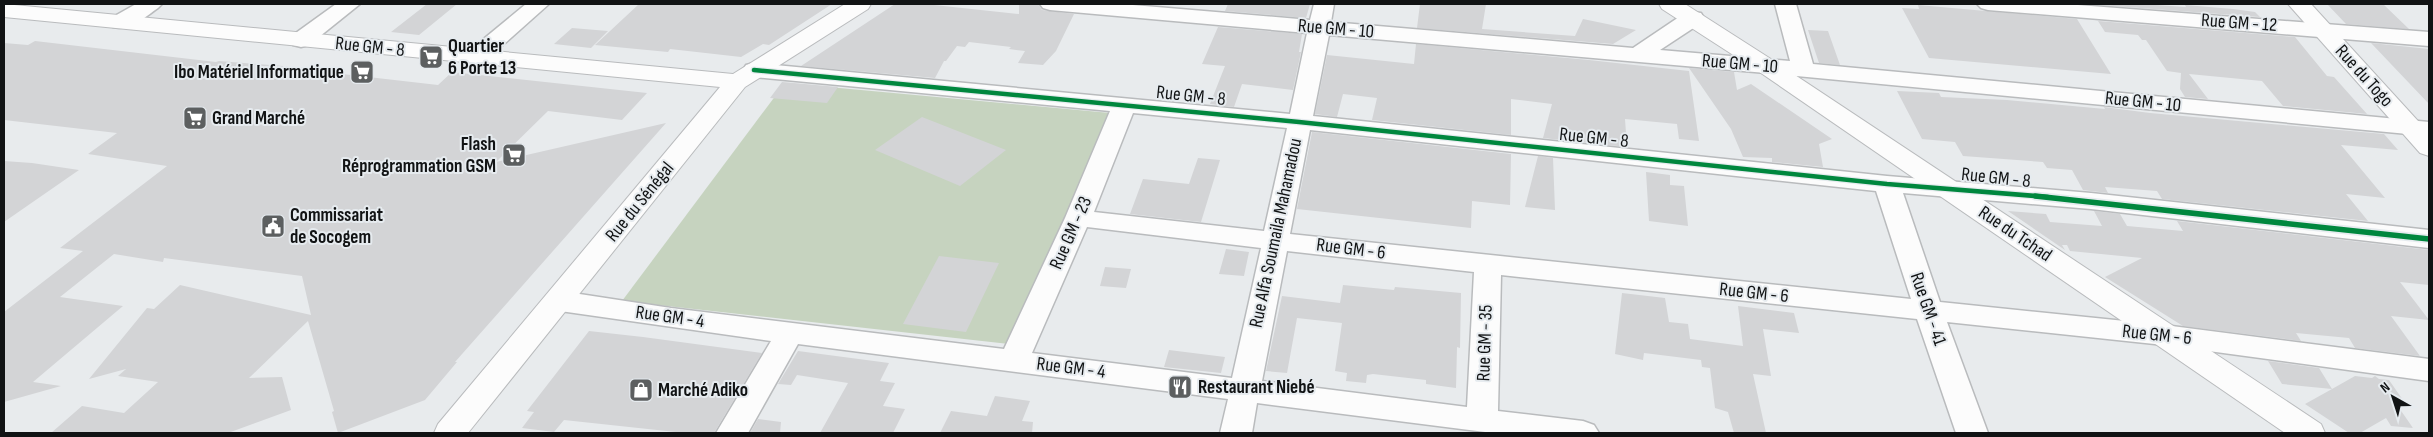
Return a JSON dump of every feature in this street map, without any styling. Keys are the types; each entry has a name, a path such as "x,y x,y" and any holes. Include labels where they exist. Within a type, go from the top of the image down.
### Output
{"street":[{"path":"121,22 151,4"},
{"path":"301,40 349,4"},
{"path":"478,56 538,4"},
{"name":"Rue du Sénégal","path":"450,433 746,76 860,4"},
{"name":"Rue GM - 10","path":"1050,4 1321,15 1636,56 1766,66 2420,129"},
{"name":"Rue du Tchad","path":"1670,4 1766,66 2308,433"},
{"path":"1786,4 1803,70"},
{"name":"Rue GM - 12","path":"1988,4 2429,39"},
{"name":"Rue du Togo","path":"2299,4 2322,30 2420,129 2429,148"},
{"name":"Rue GM - 8","path":"4,10 478,56 1124,105 2429,239"},
{"name":"Rue Alfa Soumaila Mahamadou","path":"1236,433 1321,15"},
{"path":"1636,56 1693,18"},
{"name":"Rue GM - 23","path":"1014,360 1078,218 1124,105"},
{"name":"Rue GM - 41","path":"1886,184 1972,433"},
{"name":"Rue GM - 6","path":"1078,218 1488,265 2164,335 2429,370"},
{"name":"Rue GM - 35","path":"1482,420 1488,265"},
{"name":"Rue GM - 4","path":"560,300 790,333 1583,433"},
{"path":"732,433 790,333"}],"green space":[{"path":"785,83 1110,113 1018,345 622,301"}],"building":[{"path":"427,4 457,4 419,35 391,32"},
{"path":"639,4 832,4 769,45 763,44 741,57 670,49 668,52 595,45"},
{"path":"895,4 925,4 1019,14 1019,4 1038,4 1042,10 1074,14 1056,51 1043,65 1018,63 1025,51 1009,49 1011,47 969,42 965,47 957,46 946,61 944,61 935,78 801,66"},
{"path":"1228,4 1310,4 1306,18 1225,11"},
{"path":"1420,4 1486,4 1482,29 1575,36 1583,19 1636,30 1613,44 1417,28"},
{"path":"2087,4 2141,4 2186,7 2185,5 2255,12 2260,17"},
{"path":"2327,4 2383,4 2409,29 2346,24"},
{"path":"1918,5 2077,19 2111,74 1929,58 1902,8 1919,9"},
{"path":"2098,21 2295,37 2327,76 2334,77 2367,114 2283,106 2262,81 2189,74 2208,99 2185,97 2180,89 2181,73 2167,71 2146,40 2142,40 2138,35 2105,32"},
{"path":"1218,27 1302,34 1299,52 1301,52 1293,90 1242,84 1234,107 1210,104 1225,66 1202,64"},
{"path":"572,28 608,31 591,48 554,44"},
{"path":"1808,30 1828,31 1840,65 1819,63"},
{"path":"35,41 216,62 309,68 307,70 438,85 452,72 647,93 622,120 548,111 496,162 666,123 455,362 457,362 425,400 338,433 332,412 334,411 308,321 249,378 282,377 291,410 228,433 51,433 82,406 124,413 158,382 118,376 126,369 89,379 147,308 154,309 180,285 311,315 302,276 164,258 163,262 114,254 60,297 123,306 33,382 61,386 4,402 4,312 83,251 60,248 167,166 88,154 117,133 4,120 4,43 28,45"},
{"path":"2371,43 2429,49 2429,104"},
{"path":"1416,44 1689,71 1699,141 1679,139 1677,124 1625,119 1627,147 1543,138 1552,104 1511,99 1511,135 1372,120 1377,98 1343,94 1337,117 1315,114 1327,55 1414,64"},
{"path":"1689,68 1734,72 1737,90 1751,84 1832,139 1819,144 1823,167 1772,162 1772,158 1743,157 1731,129"},
{"path":"782,82 838,87 827,103 770,98"},
{"path":"1897,91 1939,93 1941,97 2007,100 2105,109 2104,107 2150,113 2384,134 2398,150 2341,145 2385,198 2346,194 2368,221 2162,199 2157,191 2105,187 2108,193 2083,190 2072,170 2047,168 2043,162 1963,156 1955,142 1922,139"},
{"path":"922,117 1006,150 960,186 875,150"},
{"path":"1312,132 1511,154 1510,205 1472,201 1471,228 1297,209"},
{"path":"1538,156 1553,158 1555,210 1525,207"},
{"path":"1198,158 1220,160 1201,222 1130,214 1143,179 1189,184"},
{"path":"4,161 32,163 79,170 4,222"},
{"path":"1646,172 1670,175 1670,185 1684,186 1688,226 1649,221"},
{"path":"2008,211 2046,214 2050,222 2102,226 2094,211 2120,214 2127,226 2183,231 2177,221 2429,250 2429,285 2400,282 2429,320 2391,316 2420,356 2355,348 2349,338 2296,333 2301,341 2183,326 2105,277 2142,258 2070,251 2067,245 2062,245 2065,250"},
{"path":"1226,249 1249,252 1244,276 1219,274"},
{"path":"939,256 999,263 966,332 903,324"},
{"path":"1105,267 1131,269 1126,288 1100,286"},
{"path":"1343,285 1394,290 1395,287 1461,293 1460,348 1457,347 1456,388 1426,384 1426,380 1373,374 1367,375 1366,383 1346,381 1347,373 1335,371 1342,323 1297,318 1287,373 1266,371 1282,296 1340,303"},
{"path":"1622,293 1665,298 1669,322 1688,324 1690,339 1743,346 1738,306 1794,313 1799,333 1763,329 1771,376 1753,374 1766,433 1734,433 1728,412 1715,408 1710,368 1702,367 1701,360 1644,353 1643,360 1615,354"},
{"name":"Marché Adiko","path":"589,331 762,353 714,433 685,433 564,420 554,432 522,428 534,412 527,411"},
{"path":"1169,350 1225,357 1221,373 1164,367"},
{"path":"798,351 889,363 880,381 895,383 883,406 905,409 893,433 820,433 848,383 797,375 791,385 778,384"},
{"path":"2268,361 2319,368 2332,389 2282,384"},
{"path":"2355,376 2372,378 2375,376 2379,379 2389,380 2405,403 2395,402 2413,428 2391,426 2386,418 2360,433 2349,433 2305,404"},
{"path":"995,396 1030,401 1022,421 1033,422 1032,433 940,433 951,411 987,416"},
{"path":"758,419 781,422 780,433 750,433"}],"cycle path":[{"path":"754,70 1299,122 1887,184 2023,194 2429,239"}],"place":[{"name":"Quartier 6 Porte 13","path":"431,57"},
{"name":"Ibo Matériel Informatique","path":"362,72"},
{"name":"Grand Marché","path":"195,118"},
{"name":"Flash Réprogrammation GSM","path":"514,155"},
{"name":"Commissariat de Socogem","path":"273,226"},
{"name":"Restaurant Niebé","path":"1180,387"},
{"name":"Marché Adiko","path":"641,390"}]}
